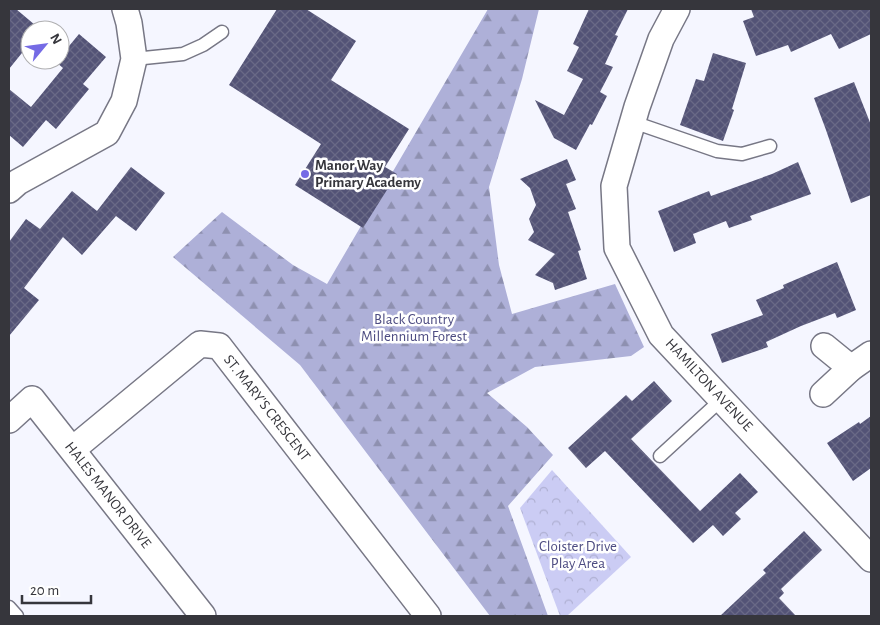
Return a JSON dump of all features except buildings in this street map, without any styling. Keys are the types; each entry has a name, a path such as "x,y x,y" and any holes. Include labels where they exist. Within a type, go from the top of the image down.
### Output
{"street":[{"path":"9,190 18,182 107,133 124,100 134,58 129,22 125,9"},
{"name":"HAMILTON AVENUE","path":"677,9 661,39 614,186 617,248 661,335 871,559"},
{"name":"ST. MARY'S CRESCENT","path":"73,449 200,344 219,346 428,616"},
{"path":"824,346 851,368"},
{"path":"823,394 851,368 871,354"},
{"name":"HALES MANOR DRIVE","path":"9,420 32,399 203,616"}],"lane":[{"path":"134,58 183,54 203,45 222,32"},
{"path":"633,122 717,151 742,154 770,146"},
{"path":"660,456 722,399"},
{"path":"9,606 17,616"}],"green space":[{"name":"Black Country Millennium Forest","path":"488,9 539,9 522,79 489,187 499,265 512,314 615,284 644,347 631,356 535,367 487,393 527,427 553,455 508,506 548,616 490,616 300,365 173,257 222,212 293,265 327,284"},
{"name":"Cloister Drive Play Area","path":"552,470 631,557 567,616 560,616 520,508"}],"place":[{"name":"Manor Way Primary Academy","path":"305,174"}]}
